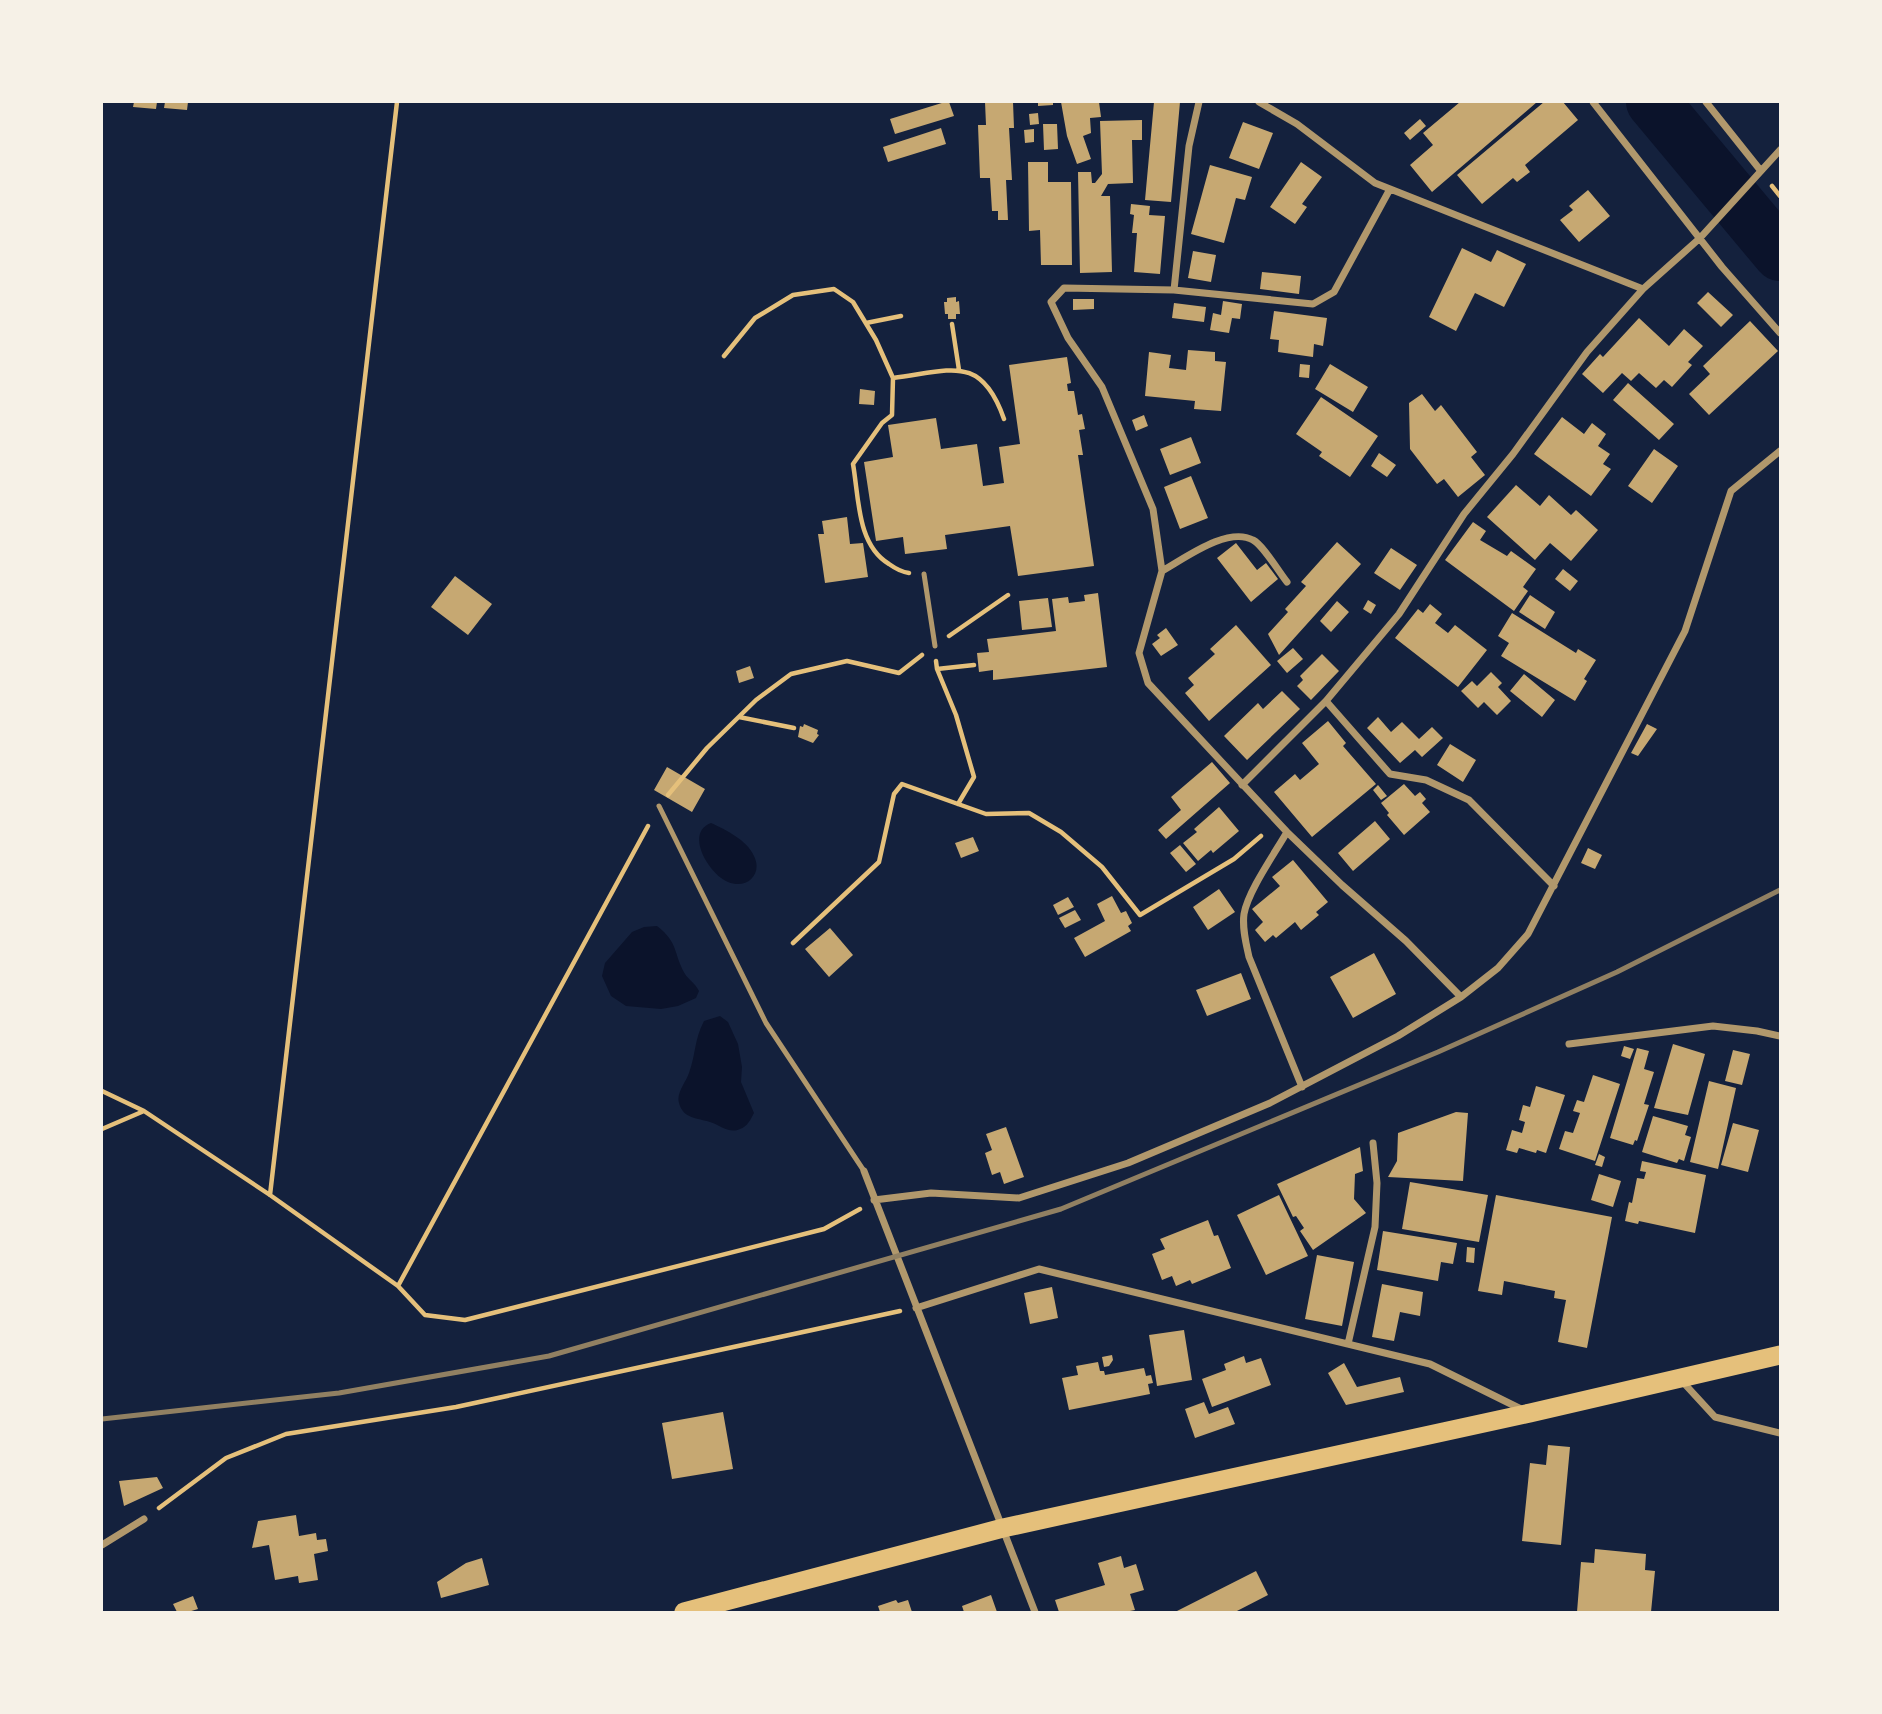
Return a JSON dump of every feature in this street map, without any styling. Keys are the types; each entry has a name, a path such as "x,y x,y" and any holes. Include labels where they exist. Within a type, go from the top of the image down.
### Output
{"highway":[{"path":"684,1612 1003,1528 1530,1413 1780,1355"}],"street":[{"path":"1174,290 1189,146 1199,102"},
{"path":"1259,102 1297,124 1374,183 1643,289"},
{"path":"1593,102 1780,333"},
{"path":"1706,102 1761,171"},
{"path":"1242,785 1326,701 1399,614 1464,514 1513,454 1587,352 1643,289 1700,237 1780,150"},
{"path":"1390,189 1334,292 1313,304 1174,290 1064,288 1051,302 1068,338 1102,387 1153,509 1162,571 1139,653 1148,682 1287,832 1342,886 1406,941 1461,997"},
{"path":"874,1200 931,1193 1019,1198 1128,1163 1302,1087 1398,1036 1461,997 1498,968 1528,934 1685,631 1731,491 1780,451"},
{"path":"1162,571 1220,539 1242,537 1254,540 1287,582"},
{"path":"1326,701 1390,774 1426,780 1469,800 1554,886"},
{"path":"1287,832 1244,913 1244,935 1249,957 1302,1087"},
{"path":"1569,1044 1713,1027 1780,1036"},
{"path":"1348,1344 1375,1227 1377,1183 1373,1143"},
{"path":"864,1171 1035,1612"},
{"path":"916,1308 1039,1269 1430,1364 1530,1413"},
{"path":"1681,1379 1715,1417 1780,1433"},
{"path":"102,1545 144,1519"}],"lane":[{"path":"924,574 935,646"},
{"path":"659,806 766,1023 864,1171"}],"path":[{"path":"270,1195 397,102"},
{"path":"724,356 755,318 793,295 834,289 853,302 876,340 893,378 892,415 882,423 853,464 865,537 877,557 903,573 924,574"},
{"path":"866,323 901,316"},
{"path":"953,324 959,370"},
{"path":"893,378 959,370 977,376 997,399 1004,419"},
{"path":"398,1286 659,806 707,748 755,700 791,674 846,661 899,673 1009,595"},
{"path":"935,646 937,668 956,715 974,777 958,804"},
{"path":"937,668 974,664"},
{"path":"738,717 794,728"},
{"path":"793,943 879,862 894,794 902,784 986,814 1029,813 1061,832 1102,867 1140,915 1234,859 1277,821"},
{"path":"102,1091 144,1111 270,1195 398,1286 425,1315 465,1320 824,1229 874,1200"},
{"path":"102,1129 144,1111"},
{"path":"144,1519 226,1458 286,1434 456,1407 916,1308"}],"water":[{"path":"711,823 735,836 751,850 756,863 752,879 741,884 728,882 707,862 702,853 700,835 703,828"},
{"path":"657,926 669,938 681,967 699,991 696,998 678,1006 661,1009 626,1006 611,996 602,976 605,963 632,932"},
{"path":"720,1016 728,1022 738,1044 742,1067 741,1082 754,1113 747,1125 736,1130 728,1130 687,1115 678,1099 689,1073 698,1034 704,1021"}],"building":[{"path":"134,102 157,102 156,109 133,107"},
{"path":"165,102 188,102 187,110 164,108"},
{"path":"949,102 954,116 895,134 890,119"},
{"path":"985,102 1013,102 1014,128 1009,128 1012,180 1006,180 1008,220 998,220 998,211 992,211 990,178 980,178 978,125 986,125"},
{"path":"1038,102 1053,102 1053,105 1038,106"},
{"path":"1061,102 1099,102 1101,117 1090,118 1091,133 1083,136 1091,159 1077,164 1067,136"},
{"path":"1154,102 1180,102 1171,202 1145,200"},
{"path":"1460,102 1537,102 1432,192 1410,165 1433,145 1423,133"},
{"path":"1544,102 1563,102 1578,120 1525,165 1530,172 1517,182 1513,178 1482,204 1457,175"},
{"path":"1038,113 1039,124 1030,125 1029,114"},
{"path":"1420,119 1426,126 1410,140 1404,133"},
{"path":"1142,120 1142,140 1132,140 1133,183 1108,184 1101,196 1110,196 1112,272 1080,273 1078,172 1091,172 1092,183 1102,174 1100,121"},
{"path":"1243,122 1273,133 1259,169 1229,158"},
{"path":"1043,124 1057,124 1058,149 1044,150"},
{"path":"941,128 946,144 888,162 883,147"},
{"path":"1034,129 1034,142 1025,143 1024,130"},
{"path":"1028,162 1048,162 1048,182 1071,182 1072,265 1041,265 1040,230 1029,231"},
{"path":"1301,162 1322,177 1302,204 1307,207 1295,224 1270,207"},
{"path":"1210,165 1252,177 1245,200 1236,198 1224,243 1191,234"},
{"path":"1588,190 1610,216 1579,242 1560,220 1573,210 1569,206"},
{"path":"1131,204 1150,206 1149,215 1165,216 1160,274 1134,272 1137,233 1132,233 1134,215 1130,214"},
{"path":"1462,248 1491,262 1497,250 1526,264 1504,307 1475,293 1456,331 1429,317"},
{"path":"1193,251 1216,255 1211,282 1188,278"},
{"path":"1262,272 1301,276 1299,294 1260,289"},
{"path":"1708,292 1733,315 1721,327 1697,303"},
{"path":"956,297 960,314 956,314 956,319 948,319 944,302 947,302 947,298"},
{"path":"1073,299 1094,299 1094,309 1073,310"},
{"path":"1223,301 1242,304 1240,319 1232,318 1229,333 1210,330 1213,313 1221,315"},
{"path":"1174,303 1206,307 1204,322 1172,318"},
{"path":"1274,311 1327,318 1323,346 1314,344 1313,357 1278,352 1279,340 1270,339"},
{"path":"1639,318 1669,346 1684,329 1703,346 1688,362 1692,365 1672,387 1664,380 1656,388 1639,373 1631,381 1622,373 1603,393 1582,374 1600,354 1603,357"},
{"path":"1750,321 1778,351 1709,415 1689,394 1710,374 1703,366"},
{"path":"1188,350 1215,352 1215,361 1226,362 1221,411 1194,409 1195,401 1145,396 1149,352 1171,355 1169,368 1186,370"},
{"path":"1067,357 1071,383 1067,384 1068,391 1074,391 1078,415 1082,414 1085,429 1079,430 1083,455 1078,455 1094,566 1018,576 1010,526 945,535 947,549 905,554 903,537 876,541 864,462 893,457 888,425 936,418 941,449 977,444 983,486 1004,483 999,447 1020,444 1009,365"},
{"path":"1300,364 1310,365 1309,378 1299,377"},
{"path":"1330,364 1368,387 1353,412 1315,389"},
{"path":"1628,383 1674,424 1659,440 1613,400"},
{"path":"860,389 875,391 874,405 859,404"},
{"path":"1422,394 1435,411 1441,405 1477,452 1471,457 1485,475 1458,497 1444,479 1437,484 1410,449 1409,403"},
{"path":"1321,397 1378,436 1350,477 1319,456 1322,452 1296,434"},
{"path":"1144,415 1148,426 1136,431 1132,420"},
{"path":"1562,417 1584,434 1592,423 1606,434 1598,446 1610,454 1603,464 1611,469 1591,496 1534,454"},
{"path":"1191,437 1201,463 1170,475 1160,449"},
{"path":"1654,449 1678,466 1652,503 1628,486"},
{"path":"1379,453 1396,465 1387,477 1371,466"},
{"path":"1191,476 1208,518 1180,529 1164,487"},
{"path":"1516,485 1540,506 1549,495 1571,515 1576,510 1598,530 1571,561 1550,543 1535,560 1487,517"},
{"path":"847,517 850,544 863,543 868,577 825,583 818,534 824,534 822,521"},
{"path":"1473,522 1486,531 1480,540 1507,556 1511,551 1536,569 1523,587 1528,591 1514,611 1445,560"},
{"path":"1337,542 1361,564 1279,655 1268,634 1288,612 1285,609 1306,586 1301,582"},
{"path":"1236,543 1257,570 1266,563 1278,579 1251,602 1217,558"},
{"path":"1391,548 1417,565 1400,590 1374,573"},
{"path":"1563,569 1578,581 1570,591 1555,579"},
{"path":"455,576 492,604 468,635 431,607"},
{"path":"1098,593 1107,667 993,680 993,670 979,672 977,653 989,652 987,639 1056,631 1052,599 1068,597 1069,603 1085,601 1084,595"},
{"path":"1530,595 1555,612 1545,629 1519,612"},
{"path":"1048,598 1052,627 1022,630 1019,601"},
{"path":"1368,600 1376,605 1371,614 1363,609"},
{"path":"1337,601 1349,612 1331,632 1320,621"},
{"path":"1430,604 1442,614 1435,623 1448,633 1455,625 1487,650 1458,687 1395,638 1418,609 1423,613"},
{"path":"1512,613 1576,653 1578,649 1596,660 1575,701 1501,656 1509,643 1498,636"},
{"path":"1236,625 1271,665 1209,721 1185,693 1194,685 1188,678 1215,654 1210,649"},
{"path":"1166,628 1178,645 1161,656 1152,644 1160,638 1157,635"},
{"path":"1293,648 1303,659 1287,673 1277,661"},
{"path":"1322,654 1339,671 1311,700 1297,686 1303,680 1300,676"},
{"path":"750,666 754,678 739,683 736,671"},
{"path":"1491,672 1502,683 1498,687 1511,701 1497,715 1484,702 1478,708 1461,691 1472,681 1477,686"},
{"path":"1524,674 1555,700 1542,717 1510,691"},
{"path":"1282,691 1300,709 1247,760 1224,736 1258,703 1263,709"},
{"path":"1378,717 1391,732 1402,722 1419,739 1432,727 1443,738 1422,757 1415,750 1400,763 1367,728"},
{"path":"1328,721 1346,743 1343,746 1376,784 1312,837 1274,792 1295,774 1300,780 1319,764 1302,743"},
{"path":"804,724 818,730 819,735 813,743 798,737 800,726 803,727"},
{"path":"1647,724 1657,729 1638,756 1631,753"},
{"path":"1450,744 1476,760 1463,782 1437,765"},
{"path":"1212,762 1230,783 1166,839 1158,830 1181,810 1171,797"},
{"path":"667,767 705,789 692,812 654,790"},
{"path":"1404,784 1415,796 1420,792 1426,799 1422,803 1430,812 1404,835 1387,815 1389,813 1381,803"},
{"path":"1378,785 1387,796 1381,800 1373,790"},
{"path":"1219,807 1239,831 1213,853 1211,850 1198,861 1183,843 1197,832 1194,829"},
{"path":"1375,821 1390,839 1353,871 1338,853"},
{"path":"973,837 979,851 961,858 955,843"},
{"path":"1180,845 1196,864 1186,872 1170,853"},
{"path":"1588,848 1602,855 1595,869 1581,863"},
{"path":"1293,860 1328,902 1316,912 1319,915 1301,930 1295,922 1276,938 1273,935 1265,942 1255,930 1263,922 1252,909 1280,886 1272,877"},
{"path":"1219,889 1235,912 1208,930 1193,907"},
{"path":"1112,896 1121,913 1126,911 1132,923 1128,926 1131,931 1085,957 1074,938 1105,921 1097,904"},
{"path":"1068,897 1074,907 1058,915 1053,905"},
{"path":"1075,910 1081,920 1065,928 1059,918"},
{"path":"830,928 853,955 829,977 805,949"},
{"path":"1374,953 1396,994 1353,1018 1330,977"},
{"path":"1241,973 1251,999 1207,1016 1196,990"},
{"path":"1673,1044 1705,1054 1688,1115 1654,1108"},
{"path":"1624,1046 1634,1049 1630,1059 1621,1056"},
{"path":"1637,1048 1649,1051 1644,1069 1654,1072 1644,1104 1649,1105 1637,1141 1635,1140 1633,1145 1610,1138"},
{"path":"1733,1050 1750,1054 1742,1085 1725,1081"},
{"path":"1593,1075 1620,1084 1595,1161 1559,1149 1565,1131 1573,1133 1580,1113 1573,1111 1577,1100 1584,1102"},
{"path":"1709,1081 1736,1088 1718,1169 1690,1162"},
{"path":"1536,1086 1565,1095 1546,1153 1519,1148 1517,1153 1506,1150 1512,1130 1522,1133 1525,1122 1519,1120 1523,1105 1530,1107"},
{"path":"1456,1112 1468,1113 1463,1181 1388,1177 1397,1161 1398,1133"},
{"path":"1653,1116 1688,1126 1685,1135 1691,1137 1684,1161 1679,1159 1677,1163 1642,1152"},
{"path":"1733,1123 1759,1130 1748,1172 1721,1165"},
{"path":"1006,1127 1024,1177 1004,1184 1000,1172 992,1175 985,1153 992,1150 986,1134"},
{"path":"1360,1147 1363,1171 1355,1174 1354,1199 1366,1213 1313,1250 1300,1231 1304,1228 1296,1216 1293,1217 1277,1184"},
{"path":"1599,1154 1605,1157 1602,1167 1595,1165"},
{"path":"1642,1161 1706,1175 1695,1233 1639,1221 1638,1224 1625,1221 1637,1178 1644,1179 1646,1172 1640,1171"},
{"path":"1599,1174 1621,1181 1613,1207 1591,1200"},
{"path":"1410,1182 1488,1195 1479,1242 1402,1229"},
{"path":"1279,1195 1308,1256 1266,1275 1237,1215"},
{"path":"1496,1195 1612,1217 1587,1348 1558,1342 1566,1300 1554,1298 1555,1291 1504,1281 1502,1295 1478,1291"},
{"path":"1208,1220 1214,1236 1218,1235 1231,1268 1192,1284 1190,1280 1176,1286 1172,1276 1162,1280 1152,1254 1165,1249 1160,1239"},
{"path":"1383,1231 1457,1243 1453,1264 1441,1262 1438,1281 1377,1270"},
{"path":"1467,1247 1475,1248 1474,1263 1466,1262"},
{"path":"1317,1255 1354,1262 1342,1326 1305,1319"},
{"path":"1382,1284 1423,1292 1420,1316 1400,1312 1394,1341 1372,1337"},
{"path":"1052,1287 1058,1318 1030,1324 1024,1293"},
{"path":"1184,1330 1192,1380 1157,1386 1149,1335"},
{"path":"1112,1355 1113,1360 1109,1366 1104,1367 1102,1357"},
{"path":"1244,1356 1246,1363 1261,1358 1271,1385 1212,1407 1202,1379 1226,1370 1224,1364"},
{"path":"1098,1362 1100,1371 1104,1371 1105,1375 1144,1368 1146,1376 1151,1375 1153,1383 1148,1384 1150,1394 1069,1410 1062,1378 1078,1375 1076,1366"},
{"path":"1344,1363 1357,1387 1400,1377 1404,1392 1346,1405 1328,1373"},
{"path":"1204,1402 1209,1414 1228,1407 1235,1424 1195,1438 1185,1409"},
{"path":"723,1412 733,1469 672,1479 662,1423"},
{"path":"1548,1445 1570,1447 1561,1545 1522,1541 1530,1463 1546,1465"},
{"path":"157,1477 163,1488 124,1506 119,1481"},
{"path":"296,1515 299,1536 316,1533 317,1540 326,1539 328,1551 314,1554 318,1580 299,1583 298,1576 275,1580 269,1545 252,1548 258,1521"},
{"path":"1595,1549 1646,1554 1645,1570 1655,1571 1651,1612 1577,1612 1581,1562 1594,1563"},
{"path":"1121,1556 1124,1568 1136,1564 1144,1590 1130,1594 1135,1610 1059,1612 1055,1600 1105,1585 1098,1563"},
{"path":"482,1558 489,1585 441,1598 437,1582 466,1563"},
{"path":"1256,1571 1268,1595 1235,1612 1175,1612"},
{"path":"991,1595 997,1612 964,1612 962,1606"},
{"path":"193,1596 198,1609 177,1612 173,1604"},
{"path":"896,1600 898,1603 908,1600 912,1612 880,1612 878,1606"}],"waterway":[{"path":"1653,102 1780,254"}],"railway":[{"path":"102,1419 339,1393 549,1356 1061,1209 1438,1052 1617,972 1780,890"}]}
